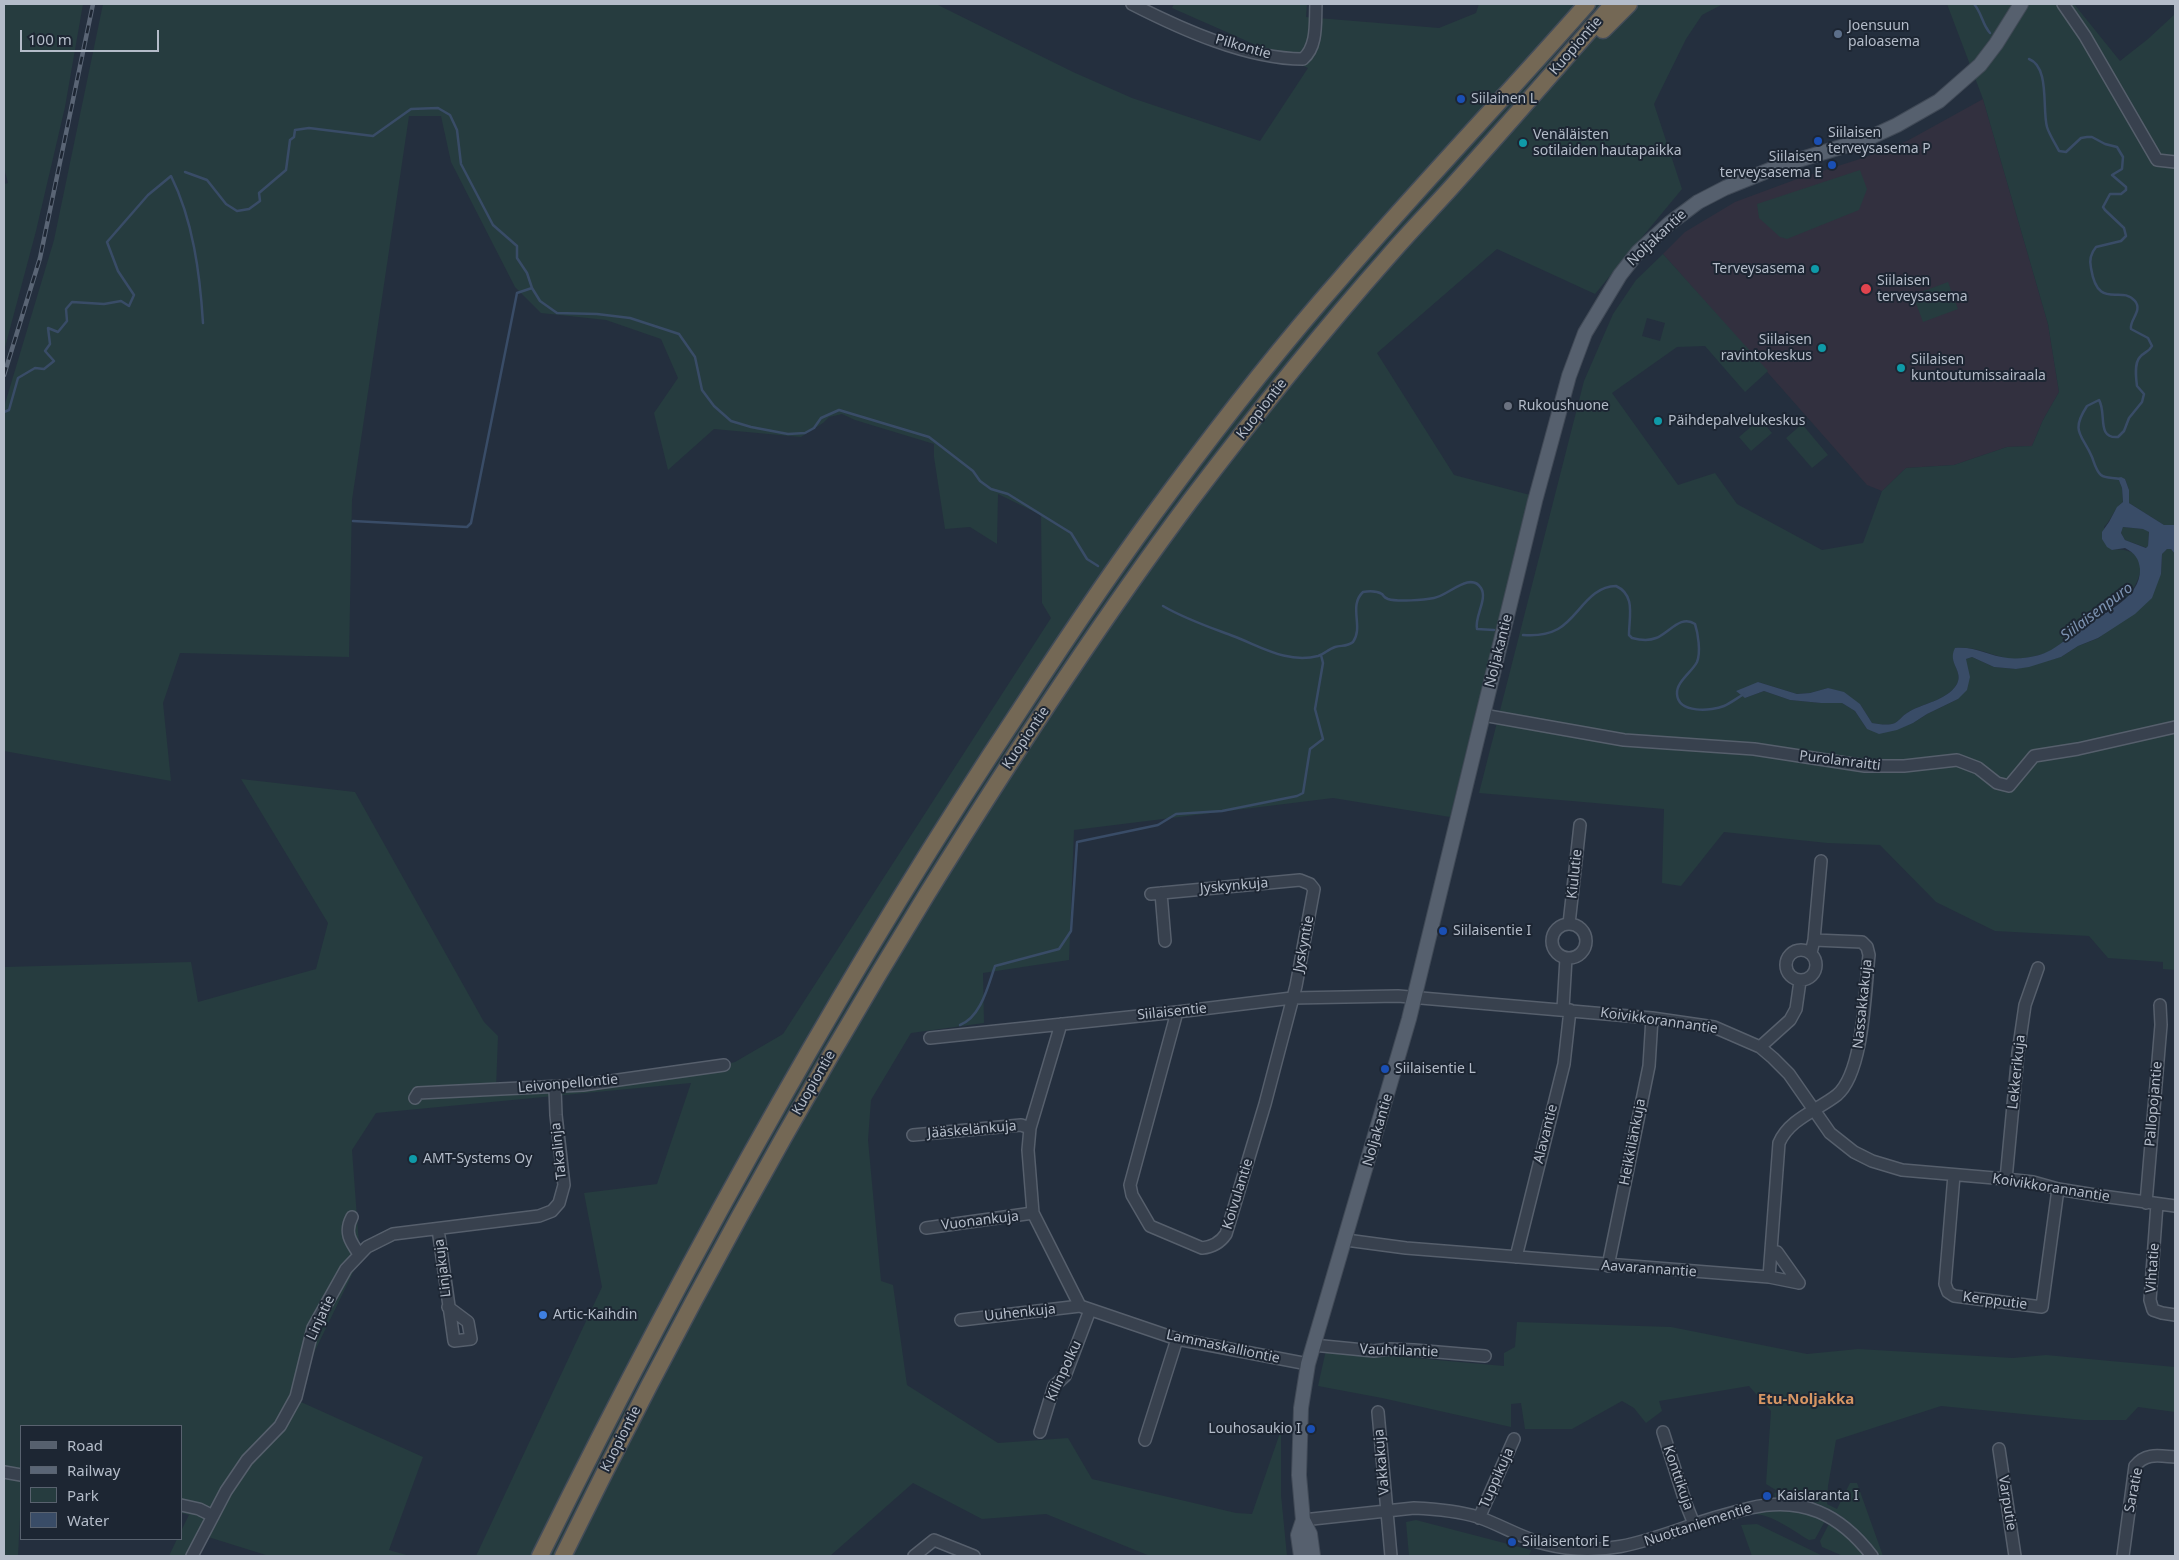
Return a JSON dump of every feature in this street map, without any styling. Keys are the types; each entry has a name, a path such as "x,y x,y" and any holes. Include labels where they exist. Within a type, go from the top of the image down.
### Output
{"highway":[{"name":"Kuopiontie","path":"540,1556 646,1345 817,1036 965,792 1076,625 1170,491 1341,277 1588,4"},
{"name":"Kuopiontie","path":"563,1556 665,1353 782,1138 870,988 983,803 1093,636 1189,503 1276,390 1388,257 1613,4"},
{"path":"1579,43 1597,36 1629,4"}],"main road":[{"name":"Noljakantie","path":"1313,1556 1310,1534 1303,1520 1298,1452 1301,1408 1308,1364 1346,1240 1414,998 1535,501 1569,376 1585,333 1599,306 1620,275 1638,252 1670,223 1712,195 1782,165 1873,137 1939,101 1980,65 2005,31 2021,4"},
{"name":"Noljakantie","path":"1301,1556 1298,1535 1303,1520"}],"street":[{"name":"Pilkontie","path":"1132,4 1190,31 1239,48 1286,59 1302,59 1311,52 1316,4"},
{"path":"2063,4 2085,36 2157,160 2175,162"},
{"name":"Purolanraitti","path":"1483,716 1624,740 1754,749 1865,766 1904,766 1957,760 1978,768 1996,783 2008,786 2034,756 2078,749 2175,727"},
{"name":"Kiulutie","path":"1569,924 1580,825"},
{"path":"1810,953 1814,940 1821,861"},
{"name":"Jyskynkuja","path":"1165,941 1156,893 1300,880 1310,884 1314,889"},
{"name":"Jyskyntie","path":"1292,998 1314,889"},
{"path":"1569,924 1579,927 1586,941 1585,947 1580,954 1566,958 1554,950 1552,938 1558,927 1569,924"},
{"name":"Nassakkakuja","path":"1813,1111 1838,1094 1844,1087 1858,1056 1869,955 1867,947 1862,942 1814,940"},
{"path":"1800,950 1810,953 1814,958 1816,968 1810,978 1800,981 1794,979 1787,971 1787,960 1790,955 1800,950"},
{"path":"1566,958 1566,1010"},
{"name":"Lekkerikuja","path":"2006,1179 2018,1053 2025,1005 2038,968"},
{"path":"1760,1047 1790,1020 1796,1009 1800,981"},
{"name":"Siilaisentie","path":"930,1038 1292,998 1398,996 1414,998"},
{"name":"Koivulantie","path":"1177,1012 1130,1185 1132,1195 1150,1226 1202,1248 1210,1248 1222,1240 1226,1234 1265,1104 1292,998"},
{"name":"Koivikkorannantie","path":"1414,998 1652,1018 1714,1027 1760,1047 1773,1058 1789,1074 1813,1111 1838,1141 1872,1161 1902,1170 2033,1182 2058,1189 2175,1206"},
{"name":"Pallopojantie","path":"2151,1203 2160,1005"},
{"name":"Alavantie","path":"1516,1257 1564,1064 1566,1010"},
{"name":"Heikkilänkuja","path":"1608,1266 1649,1066 1652,1018"},
{"path":"1061,1024 1030,1128 1028,1150 1034,1213 1085,1308"},
{"name":"Leivonpellontie","path":"415,1098 418,1093 555,1088 724,1065"},
{"name":"Takalinja","path":"552,1211 559,1202 564,1185 555,1088"},
{"path":"1769,1277 1779,1143 1782,1135 1813,1111"},
{"name":"Jääskelänkuja","path":"914,1135 1021,1125 1030,1128"},
{"name":"Kerpputie","path":"1954,1175 1946,1284 1948,1292 1954,1296 2042,1307 2058,1189"},
{"name":"Vihtatie","path":"2151,1203 2150,1300 2153,1310 2162,1314 2175,1315"},
{"name":"Linjatie","path":"192,1556 226,1491 247,1460 280,1426 296,1397 313,1328 346,1269 359,1254 377,1241 393,1234 539,1216 552,1211"},
{"name":"Vuonankuja","path":"926,1228 1034,1213"},
{"path":"352,1217 347,1228 348,1234 359,1254"},
{"name":"Linjakuja","path":"438,1229 448,1307"},
{"name":"Aavarannantie","path":"1346,1240 1406,1248 1608,1266 1769,1277 1798,1283 1778,1252 1771,1251"},
{"name":"Uuhenkuja","path":"961,1320 1085,1308"},
{"name":"Lammaskalliontie","path":"1085,1308 1176,1339 1308,1364"},
{"name":"Kilinpolku","path":"1040,1432 1054,1386 1065,1376 1085,1308"},
{"path":"1145,1440 1176,1339"},
{"name":"Vauhtilantie","path":"1313,1345 1374,1351 1384,1349 1414,1350 1485,1356"},
{"name":"Vakkakuja","path":"1378,1412 1391,1556"},
{"name":"Konttikuja","path":"1663,1432 1694,1524"},
{"name":"Tuppikuja","path":"1479,1518 1514,1439"},
{"name":"Varputie","path":"1998,1449 2016,1556"},
{"name":"Saratie","path":"2123,1556 2135,1466 2139,1461 2148,1456 2175,1458"},
{"path":"4,1472 20,1475"},
{"name":"Nuottaniementie","path":"1303,1520 1386,1511 1430,1509 1479,1518 1556,1551 1630,1551 1694,1524 1768,1504 1787,1503 1805,1506 1834,1519 1855,1535 1872,1556"},
{"path":"182,1505 199,1509 213,1516"},
{"path":"914,1556 934,1540 974,1556"}],"shaded area":[{"name":"Siilaisen terveysasema","path":"1983,99 2048,324 2059,392 2043,420 2032,446 2007,447 1954,465 1906,468 1882,491 1867,485 1663,254 1685,232 1735,202 1907,141"}],"green space":[{"path":"4,4 83,4 65,107 36,231 4,351 4,184 8,183 4,168"},
{"path":"103,4 936,4 1073,72 1132,98 1260,141 1308,68 1172,8 1174,4 1307,4 1306,17 1439,28 1476,13 1479,4 1723,4 1702,15 1686,39 1654,104 1682,189 1595,294 1497,249 1377,353 1454,475 1530,495 1450,817 1333,798 1074,830 1069,960 983,973 984,1023 911,1033 871,1100 868,1140 881,1281 893,1285 907,1385 998,1443 1068,1438 1092,1479 1236,1513 1252,1514 1281,1430 1281,1495 1287,1556 1150,1556 1046,1514 982,1519 913,1483 830,1556 476,1556 602,1287 584,1193 657,1184 691,1083 376,1113 352,1150 360,1258 310,1361 301,1402 423,1457 389,1550 410,1556 269,1556 205,1536 194,1556 169,1556 177,1540 182,1540 182,1529 189,1515 182,1513 182,1425 20,1425 18,1556 4,1556 4,967 191,962 198,1002 316,969 328,923 241,779 355,792 484,1022 498,1036 496,1089 724,1065 735,1062 783,1034 1051,618 1042,603 1041,515 998,494 997,544 970,527 945,529 934,457 934,444 855,420 842,414 829,417 801,437 714,429 668,470 654,413 678,378 661,339 606,320 541,313 515,287 451,162 441,116 409,116 352,500 349,657 180,653 163,703 171,781 4,751 4,407 54,240"},
{"path":"1947,4 2074,4 2120,61 2175,14 2175,525 2164,525 2129,503 2129,490 2125,479 2118,478 2122,488 2123,502 2104,527 2112,550 2132,552 2140,563 2138,579 2128,595 2049,652 2028,658 2011,659 1975,649 1956,648 1953,658 1959,679 1953,690 1941,698 1907,713 1895,723 1886,725 1872,723 1860,704 1828,688 1797,694 1758,682 1745,698 1764,691 1790,700 1842,703 1855,711 1867,729 1913,723 1958,699 1966,659 1972,657 1994,667 2016,669 2061,657 2078,646 2099,638 2161,574 2162,554 2167,549 2171,549 2175,554 2175,970 2163,969 2163,962 2108,958 2089,936 1995,931 1936,902 1880,845 1827,843 1724,832 1681,886 1662,883 1664,809 1479,793 1584,381 1613,314 1636,280 1663,254 1768,371 1745,392 1705,346 1677,347 1612,393 1678,485 1715,473 1737,504 1822,550 1863,543 1882,491 1906,468 1954,465 2007,447 2032,446 2043,420 2059,392 2048,324 1983,99","holes":["1647,318 1665,323 1660,341 1642,336"]},
{"path":"1860,170 1867,189 1859,210 1787,239 1780,237 1759,218 1757,204"},
{"path":"1948,282 1958,309 1923,322 1913,295"},
{"path":"1760,419 1772,433 1751,451 1739,437"},
{"path":"1802,424 1828,455 1812,468 1786,438"},
{"path":"2123,527 2144,529 2149,532 2147,548 2125,540 2121,533"},
{"path":"1517,1322 1671,1327 1807,1354 1858,1349 2013,1358 2046,1355 2175,1367 2175,1412 2138,1407 2126,1420 2084,1420 1941,1406 1836,1440 1828,1486 1827,1504 1837,1509 1850,1483 1857,1483 1883,1556 1880,1556 1860,1532 1835,1512 1806,1500 1791,1497 1775,1497 1774,1493 1779,1492 1766,1484 1771,1411 1749,1386 1659,1401 1662,1411 1646,1423 1634,1408 1622,1401 1572,1429 1525,1429 1521,1403 1511,1404 1511,1427 1382,1398 1318,1386 1326,1350 1504,1366 1504,1353 1515,1347"},
{"path":"1783,1508 1811,1513 1825,1521 1815,1539 1809,1540 1774,1519 1759,1514 1741,1516 1712,1527 1710,1524 1745,1513"},
{"path":"1416,1520 1531,1550 1529,1556 1409,1556 1406,1522"},
{"path":"1757,1524 1823,1556 1752,1556 1741,1525"},
{"path":"1829,1524 1841,1530 1867,1556 1843,1556 1822,1547 1820,1541"}],"water":[{"path":"2118,478 2125,479 2129,490 2129,503 2164,525 2175,525 2175,554 2171,549 2167,549 2162,554 2161,574 2152,598 2135,614 2098,638 2078,646 2061,657 2029,667 2016,669 1994,667 1972,657 1966,659 1970,677 1967,690 1958,699 1913,723 1897,730 1879,734 1867,729 1855,711 1842,703 1790,700 1764,691 1745,698 1736,691 1758,682 1797,694 1828,688 1844,692 1860,704 1872,723 1892,724 1905,714 1941,698 1953,690 1959,679 1953,658 1955,648 1969,648 2011,658 2032,657 2048,652 2083,626 2120,604 2128,596 2139,579 2140,569 2134,554 2125,548 2112,550 2107,547 2102,539 2102,532 2117,507 2123,502 2122,488","holes":["2123,527 2143,529 2149,532 2148,546 2146,548 2125,540 2121,533"]}],"waterway":[{"path":"1974,4 1990,33"},
{"path":"2029,59 2036,63 2043,79 2047,127 2059,151 2066,152 2081,138 2092,137 2105,144 2117,147 2123,157 2122,169 2112,175 2126,187 2126,190 2121,194 2110,194 2103,207 2124,228 2126,236 2121,241 2096,247 2091,257 2090,265 2094,281 2099,289 2104,293 2123,295 2135,301 2137,312 2131,329 2148,338 2152,346 2140,357 2137,363 2137,386 2144,394 2142,402 2129,418 2124,431 2118,437 2111,437 2107,434 2104,430 2099,400 2087,406 2078,427 2079,433 2099,473 2105,477 2120,479"},
{"path":"185,172 207,180 226,204 237,211 249,209 260,201 259,193 286,170 290,140 294,137 295,130 309,128 373,136 411,109 438,108 450,115 457,130 461,164 493,225 517,246 517,258 527,273 532,288 540,301 557,313 597,314 630,318 679,334 695,357 702,390 714,406 731,421 788,434 805,433 814,428 821,418 839,410 929,437 973,471 980,481 991,489 1008,494 1071,533 1087,559 1098,566"},
{"path":"4,412 9,410 18,378 35,368 44,369 54,361 45,351 50,344 48,328 58,332 67,321 66,309 72,302 104,304 121,301 129,306 134,295 118,271 107,242 148,195 171,176 179,193 190,229 200,286 203,323"},
{"path":"353,521 467,527 471,523 517,293 532,288"},
{"path":"1163,606 1188,619 1274,653 1295,658 1307,658 1318,656 1337,646 1348,645 1353,642 1357,630 1357,604 1363,592 1378,592 1385,598 1404,601 1434,598 1471,582 1476,583 1483,592 1477,619 1477,629 1494,630"},
{"name":"Siilaisenpuro","path":"1523,635 1541,635 1558,629 1572,618 1584,603 1598,591 1616,586 1622,590 1629,601 1629,635 1632,638 1653,639 1685,621 1695,624 1699,653 1695,666 1677,690 1679,700 1683,705 1689,708 1704,710 1719,708 1744,694"},
{"path":"960,1025 973,1015 983,1000 995,966 1059,949 1071,931 1077,842 1158,825 1176,814 1222,811 1297,796 1303,793 1310,749 1323,739 1315,709 1323,663 1321,655"}],"railway":[{"path":"4,375 40,258 93,4"}],"place":[{"name":"Joensuun paloasema","path":"1838,34"},
{"name":"Siilainen L","path":"1461,99"},
{"name":"Siilaisen terveysasema P","path":"1818,141"},
{"name":"Venäläisten sotilaiden hautapaikka","path":"1523,143"},
{"name":"Siilaisen terveysasema E","path":"1832,165"},
{"name":"Terveysasema","path":"1815,269"},
{"name":"Siilaisen terveysasema","path":"1866,289"},
{"name":"Siilaisen ravintokeskus","path":"1822,348"},
{"name":"Siilaisen kuntoutumissairaala","path":"1901,368"},
{"name":"Rukoushuone","path":"1508,406"},
{"name":"Päihdepalvelukeskus","path":"1658,421"},
{"name":"Siilaisentie I","path":"1443,931"},
{"name":"Siilaisentie L","path":"1385,1069"},
{"name":"AMT-Systems Oy","path":"413,1159"},
{"name":"Artic-Kaihdin","path":"543,1315"},
{"name":"Louhosaukio I","path":"1311,1429"},
{"name":"Kaislaranta I","path":"1767,1496"},
{"name":"Siilaisentori E","path":"1512,1542"}],"district":[{"name":"Etu-Noljakka","path":"1806,1400"}]}
